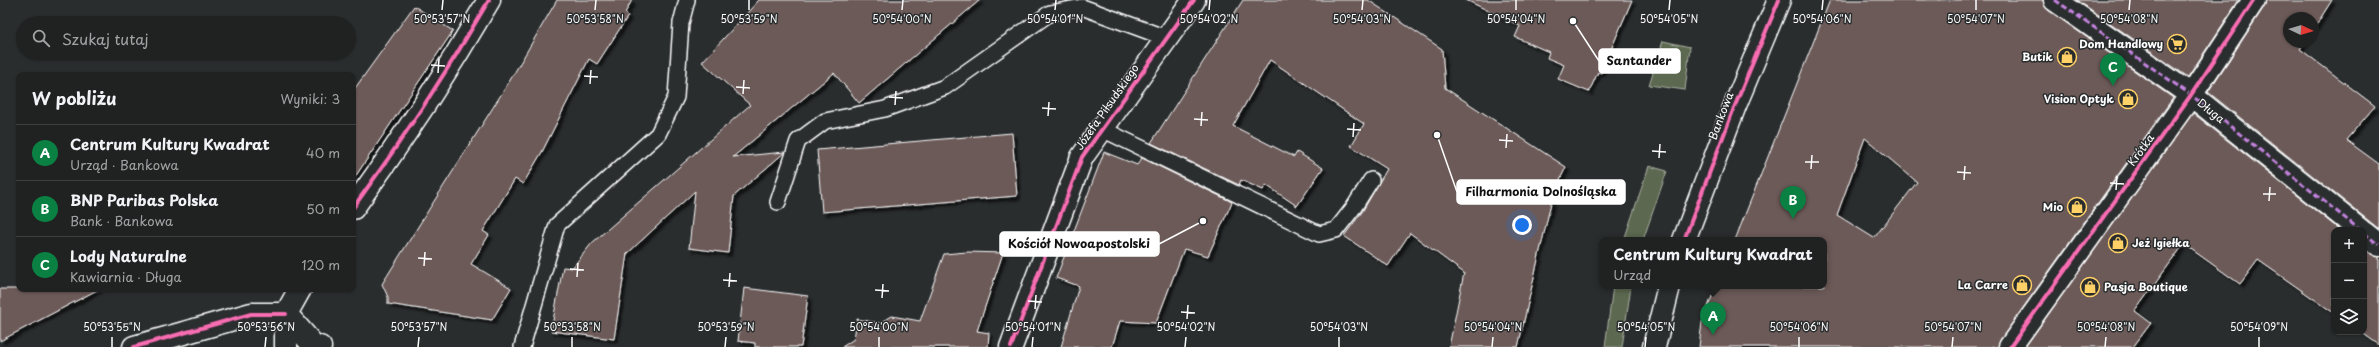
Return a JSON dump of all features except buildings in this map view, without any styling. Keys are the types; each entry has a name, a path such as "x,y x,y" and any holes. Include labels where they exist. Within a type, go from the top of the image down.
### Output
{"street":[{"path":"356,204 401,140 457,54 489,0"},
{"name":"Józefa Piłsudskiego","path":"1010,347 1082,157 1194,0"},
{"name":"Bankowa","path":"1685,237 1736,102 1779,0"},
{"name":"Długa","path":"2056,0 2191,95 2356,227"},
{"name":"Krótka","path":"2010,347 2191,95 2254,0"},
{"path":"2367,235 2379,245"},
{"path":"1654,347 1668,289"},
{"path":"286,347 286,314 298,292"},
{"path":"134,347 251,314 286,314 314,346 320,347"}],"lane":[{"path":"522,347 557,226 658,134 676,97 681,23 687,0"},
{"path":"778,202 798,141 825,121 885,109 945,87 1050,13 1082,7 1166,38"},
{"path":"1102,129 1319,234 1336,230 1354,207 1370,180"}],"green space":[{"path":"1663,41 1690,47 1685,90 1649,85"},
{"path":"1649,166 1667,171 1644,237 1625,237"},
{"path":"1613,289 1631,289 1622,347 1605,347"}],"marked path":[{"path":"2055,0 2191,95 2356,227"},
{"path":"2367,235 2379,245"}],"cycle path":[{"path":"356,204 424,106 489,0"},
{"path":"1011,347 1082,157 1194,0"},
{"path":"1685,237 1734,108 1779,0"},
{"path":"2010,347 2191,95 2254,0"},
{"path":"134,347 251,314 286,314"}],"place":[{"name":"Santander","path":"1573,21"},
{"name":"Dom Handlowy","path":"2177,44"},
{"name":"Butik","path":"2067,57"},
{"name":"Lody Naturalne","path":"2113,86"},
{"name":"Vision Optyk","path":"2128,99"},
{"name":"Filharmonia Dolnośląska","path":"1437,135"},
{"name":"Mio","path":"2077,207"},
{"name":"BNP Paribas Polska","path":"1793,219"},
{"name":"Kościół Nowoapostolski","path":"1203,221"},
{"name":"Jeż Igiełka","path":"2118,243"},
{"name":"La Carre","path":"2022,285"},
{"name":"Pasja Boutique","path":"2090,287"},
{"name":"Centrum Kultury Kwadrat","path":"1713,335"}]}
